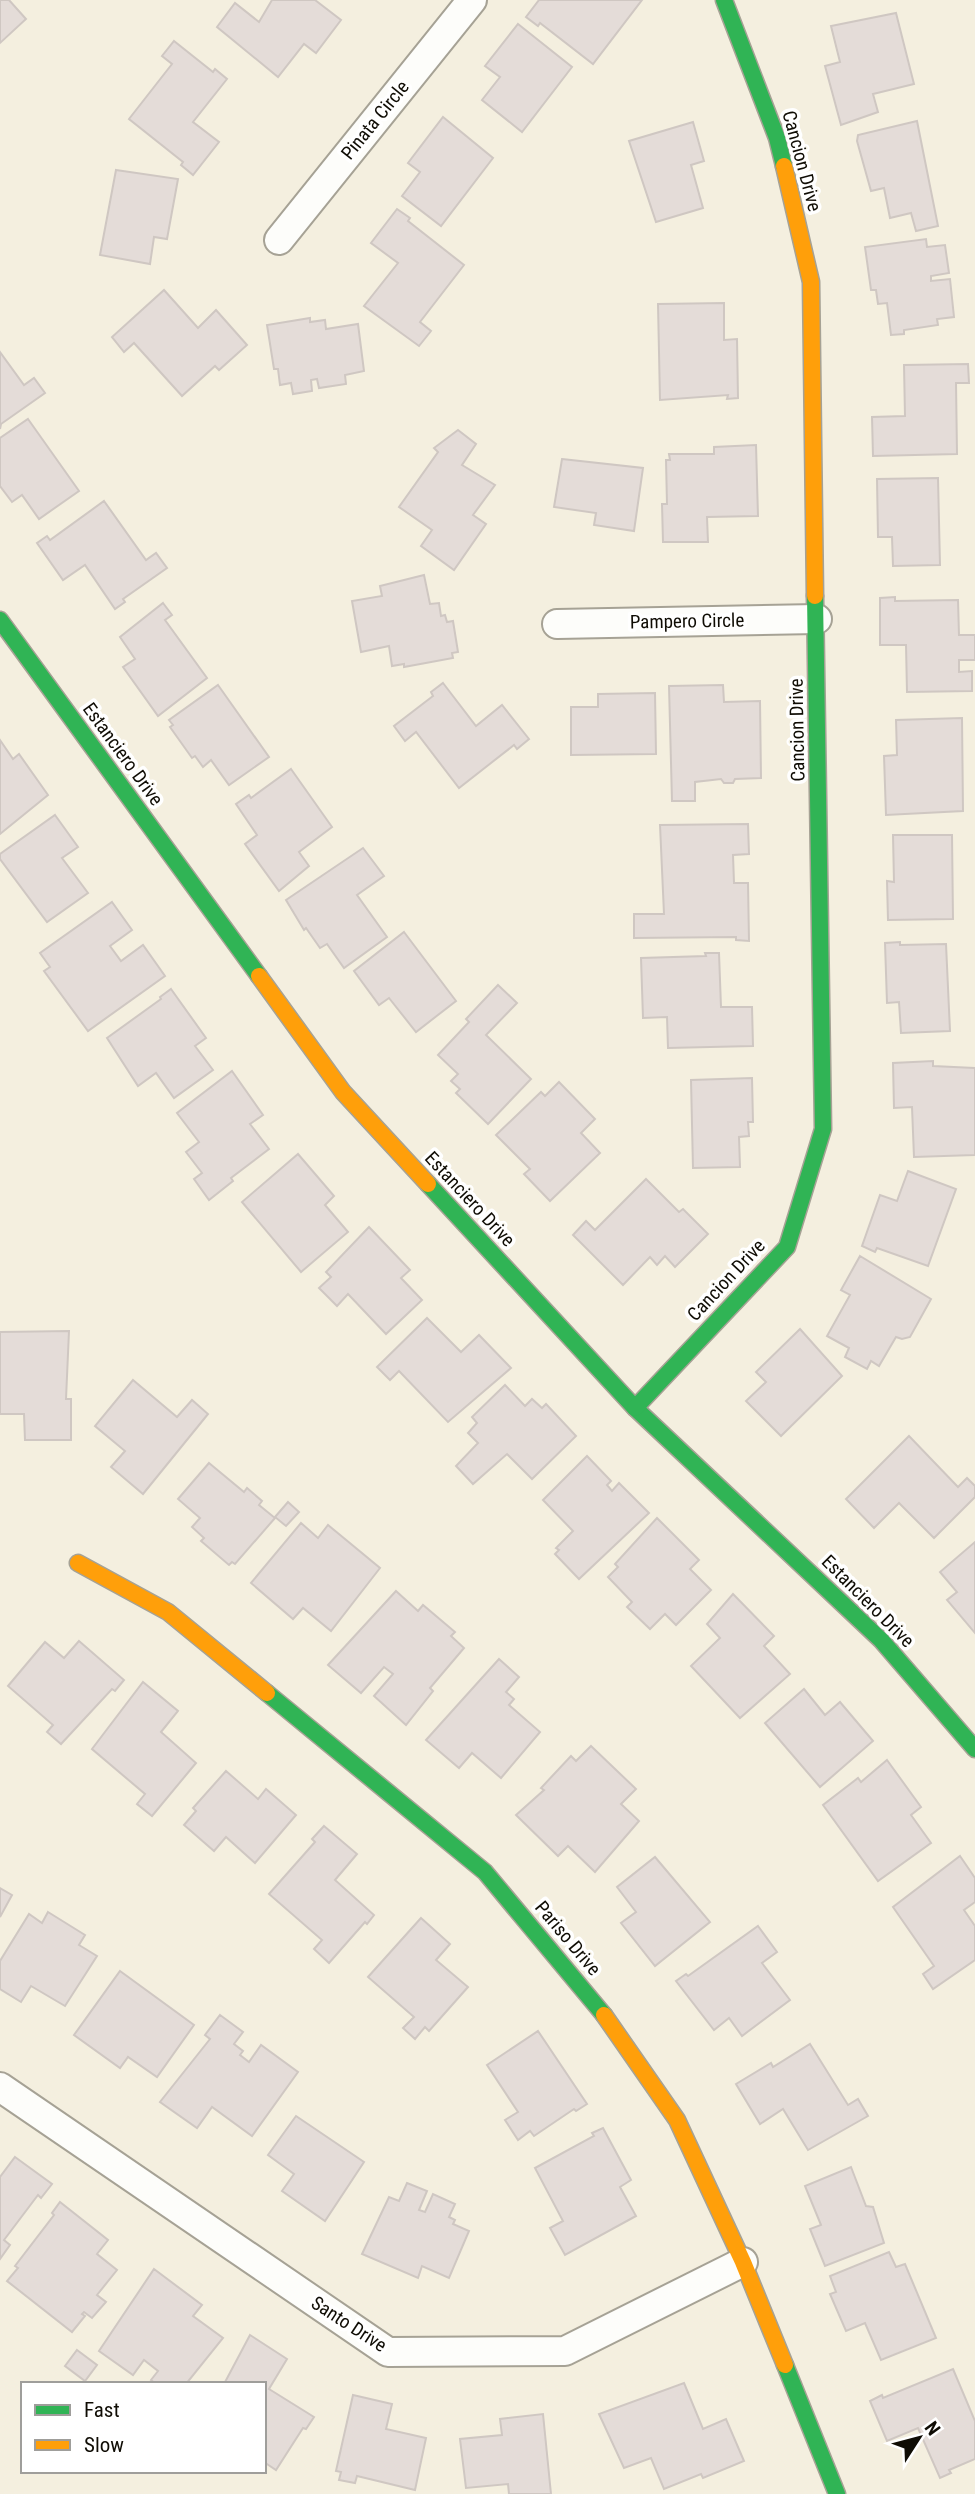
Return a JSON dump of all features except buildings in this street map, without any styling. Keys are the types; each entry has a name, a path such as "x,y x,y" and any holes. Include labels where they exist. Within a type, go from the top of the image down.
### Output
{"street":[{"name":"Pinata Circle","path":"279,240 472,0"},
{"name":"Cancion Drive","path":"635,1408 787,1247 823,1129 811,282 777,138 724,0"},
{"name":"Pampero Circle","path":"557,624 817,619"},
{"name":"Estanciero Drive","path":"0,620 343,1092 635,1408 881,1640 975,1749"},
{"name":"Pariso Drive","path":"78,1563 168,1612 485,1872 593,1999 677,2120 743,2262 837,2494"},
{"name":"Santo Drive","path":"0,2087 388,2352 565,2351 743,2262"}],"traffic: fast":[{"path":"724,0 777,138 784,166"},
{"path":"635,1408 787,1247 823,1129 815,596"},
{"path":"0,620 259,976"},
{"path":"428,1184 635,1408 881,1640 975,1749"},
{"path":"267,1693 485,1872 604,2015"},
{"path":"785,2365 837,2494"}],"traffic: slow":[{"path":"784,166 811,282 815,596"},
{"path":"259,976 343,1092 428,1184"},
{"path":"78,1563 168,1612 267,1693"},
{"path":"604,2015 677,2120 743,2262 785,2365"}]}
